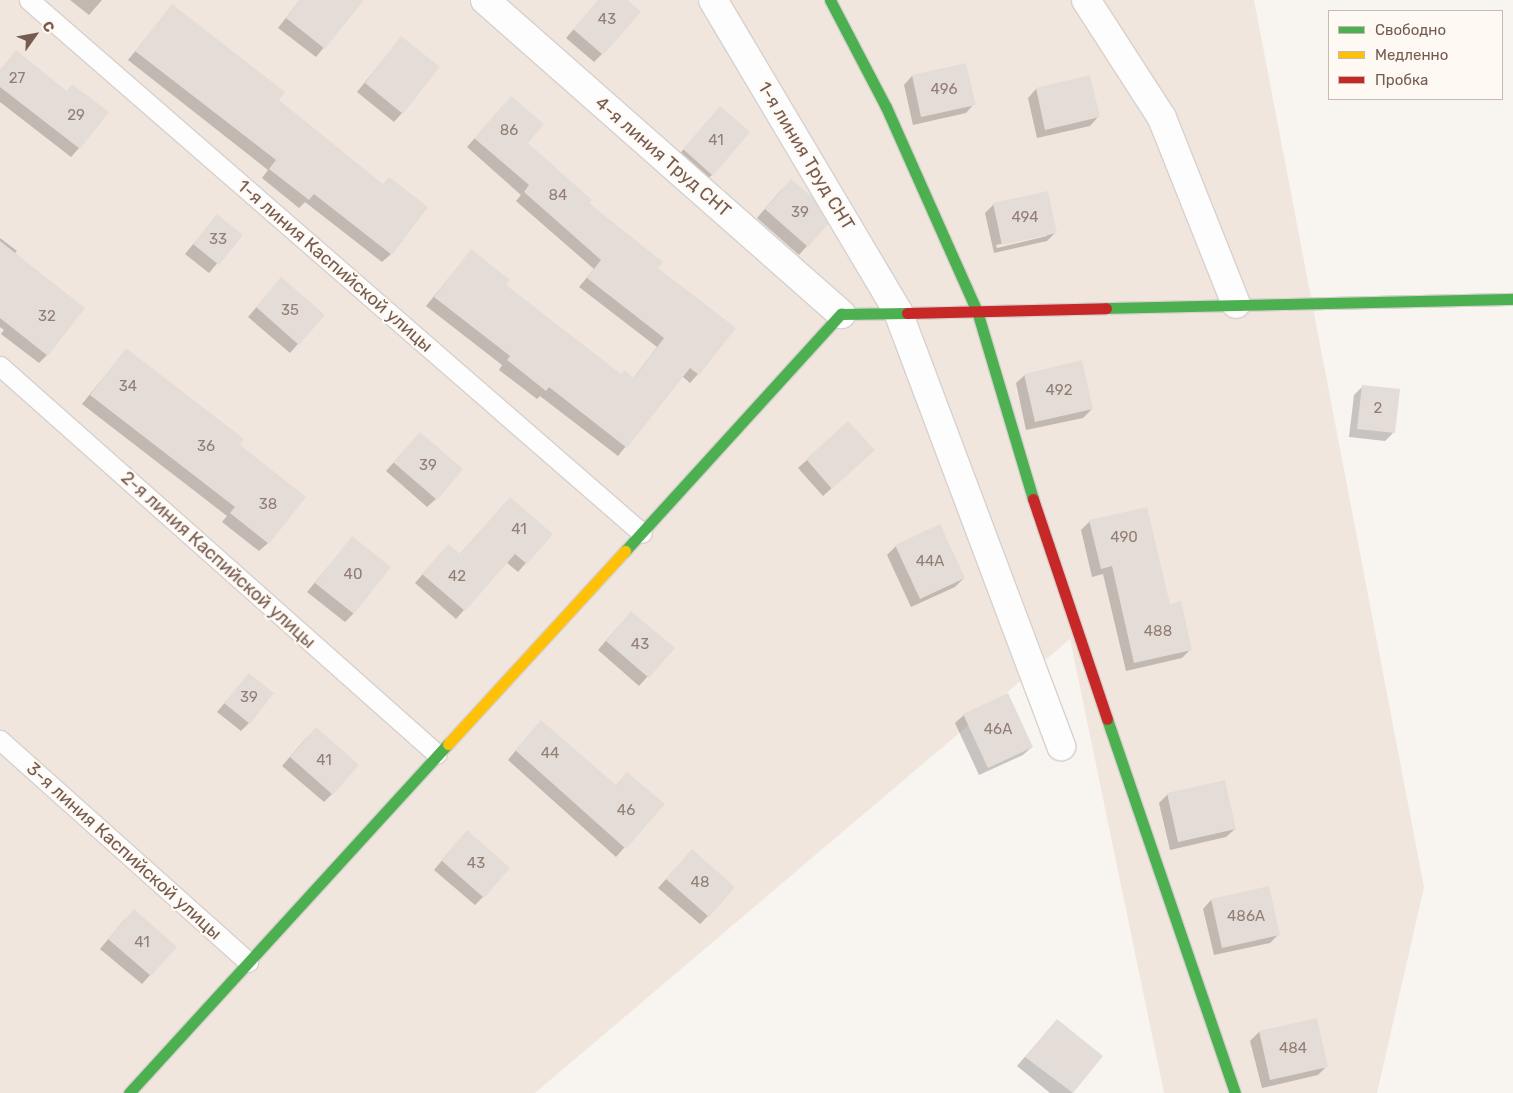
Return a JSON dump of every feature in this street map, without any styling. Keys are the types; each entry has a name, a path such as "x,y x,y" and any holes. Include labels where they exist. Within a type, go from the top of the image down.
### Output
{"street":[{"name":"4-я линия Труд СНТ","path":"486,0 841,314"},
{"name":"1-я линия Труд СНТ","path":"714,0 898,312 1061,746"},
{"path":"830,0 886,107 976,311 1042,530 1235,1093"},
{"path":"1086,0 1162,118 1236,304"},
{"path":"129,1093 841,314 1513,299"}],"lane":[{"name":"1-я линия Каспийской улицы","path":"29,0 642,533"},
{"name":"2-я линия Каспийской улицы","path":"0,366 437,754"},
{"name":"3-я линия Каспийской улицы","path":"0,740 248,962"}],"shaded area":[{"path":"0,0 1254,0 1424,887 1377,1093 1164,1093 1070,639 535,1093 0,1093"}],"building":[{"path":"300,0 364,0 325,49 286,18"},
{"path":"598,0 628,0 641,12 603,55 573,29"},
{"path":"172,4 285,92 279,100 383,184 389,177 428,207 392,255 314,194 309,200 269,169 276,160 135,51"},
{"path":"401,36 440,67 403,114 365,83"},
{"path":"16,50 67,91 72,84 109,112 80,149 0,87 0,70"},
{"path":"966,63 976,105 921,117 912,75"},
{"path":"1090,75 1100,117 1045,130 1036,88"},
{"path":"511,96 544,124 528,143 592,200 589,203 663,262 658,268 736,328 699,375 690,368 627,448 549,387 546,391 507,360 510,356 434,297 471,249 510,280 506,285 621,374 624,370 634,378 664,338 587,278 601,260 524,192 529,185 474,138"},
{"path":"720,106 750,132 713,176 683,149"},
{"path":"791,179 812,197 828,224 808,247 765,209"},
{"path":"1048,191 1057,233 1002,245 993,203"},
{"path":"217,214 243,235 219,265 193,244"},
{"path":"0,241 85,308 48,356 0,318"},
{"path":"281,277 325,315 299,345 256,307"},
{"path":"126,348 244,439 240,445 306,497 269,544 230,513 235,507 90,395"},
{"path":"1082,360 1093,409 1035,422 1024,374"},
{"path":"1362,385 1400,389 1395,433 1357,429"},
{"path":"848,421 875,450 832,489 806,459"},
{"path":"420,432 463,469 437,500 393,462"},
{"path":"510,497 553,534 527,564 515,554 465,611 422,574 448,544 460,554"},
{"path":"1147,507 1170,604 1181,601 1192,650 1134,663 1112,566 1101,569 1089,520"},
{"path":"940,524 965,578 920,599 895,545"},
{"path":"352,536 391,567 354,614 315,583"},
{"path":"631,611 675,648 649,678 606,641"},
{"path":"249,673 274,693 250,724 224,703"},
{"path":"1008,693 1033,747 988,768 963,714"},
{"path":"541,720 616,785 627,772 665,804 626,849 515,750"},
{"path":"316,727 359,765 333,795 290,757"},
{"path":"1225,780 1236,829 1178,842 1167,793"},
{"path":"467,830 510,868 484,898 441,860"},
{"path":"692,849 735,887 709,917 666,879"},
{"path":"1269,886 1280,935 1222,948 1211,899"},
{"path":"134,909 177,947 151,976 108,939"},
{"path":"1317,1018 1328,1067 1270,1080 1259,1031"},
{"path":"1057,1019 1103,1056 1073,1093 1025,1057"}],"traffic: fast":[{"path":"830,0 886,107 977,311 1033,499"},
{"path":"1106,308 1513,299"},
{"path":"625,551 841,314 907,313"},
{"path":"1107,719 1235,1093"},
{"path":"129,1093 448,744"}],"traffic: slow":[{"path":"448,744 625,551"}],"traffic: jam":[{"path":"907,313 1106,308"},
{"path":"1033,499 1107,719"}]}
